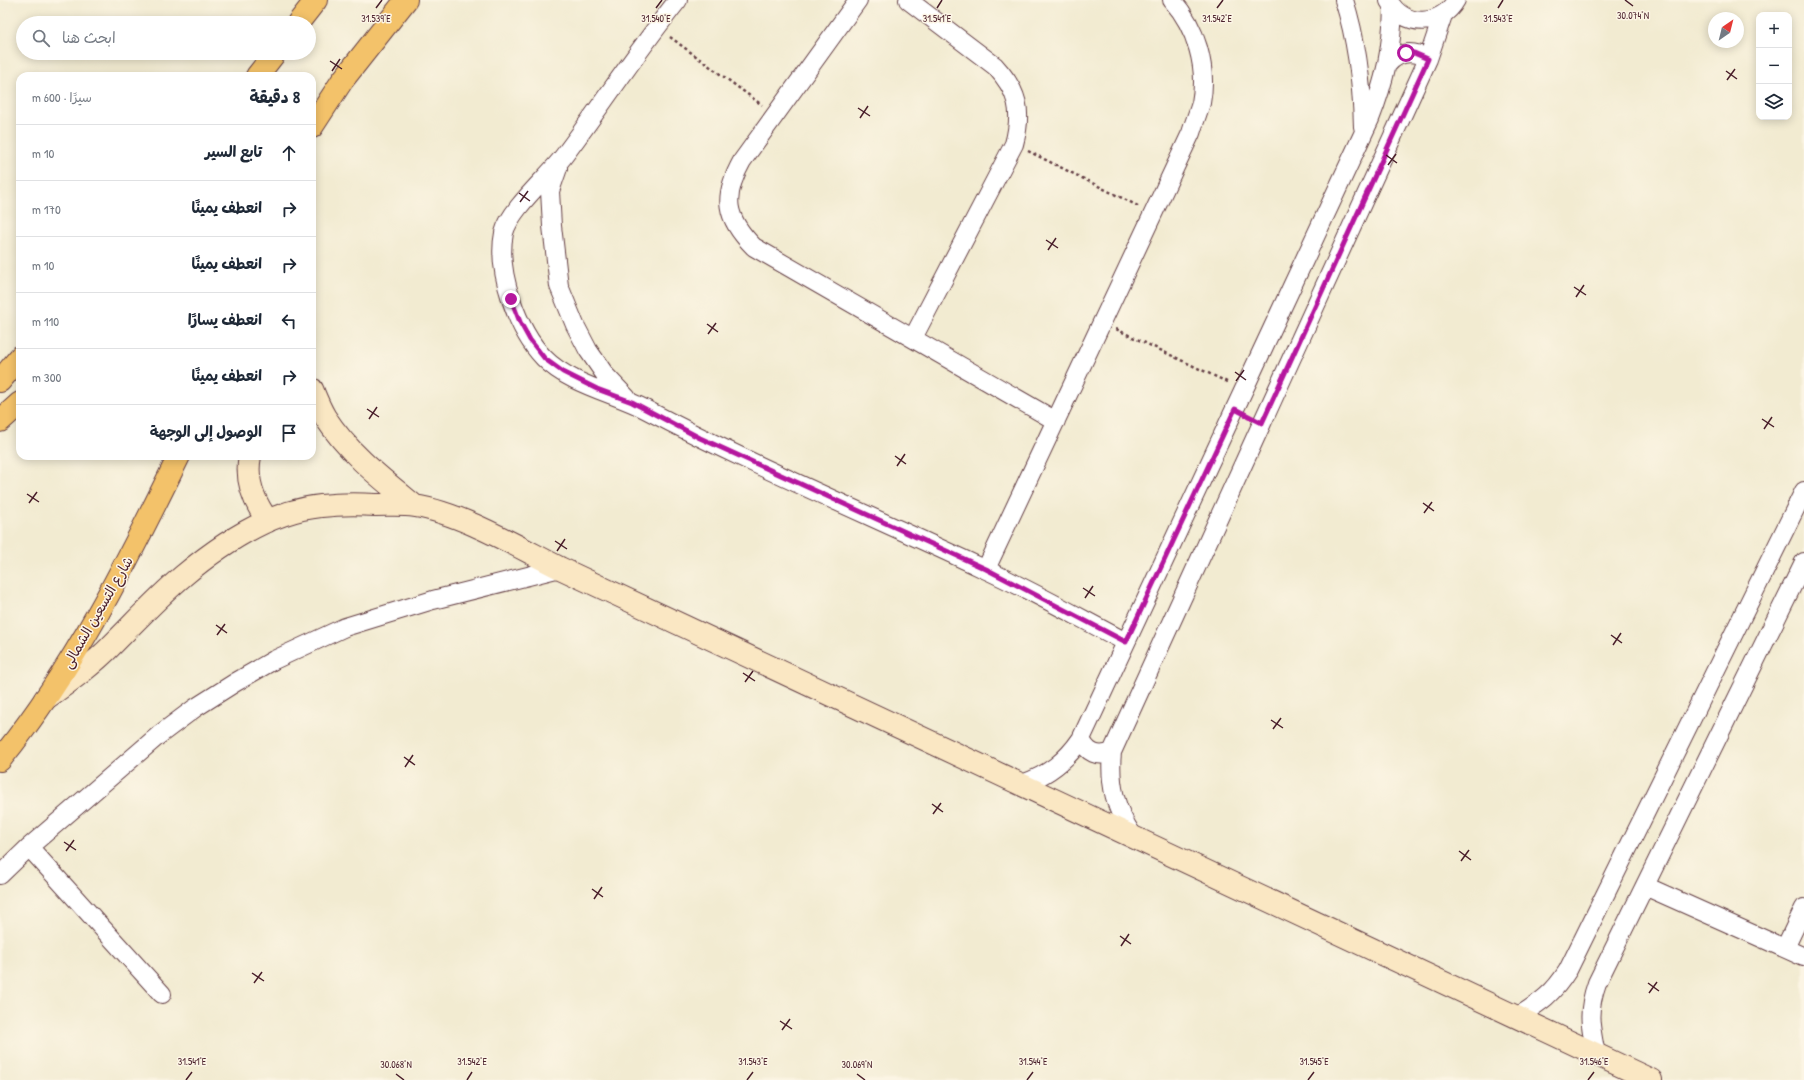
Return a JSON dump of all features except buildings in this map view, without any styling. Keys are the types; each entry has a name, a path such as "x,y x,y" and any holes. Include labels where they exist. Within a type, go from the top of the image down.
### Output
{"main road":[{"path":"303,16 316,0"},
{"path":"316,122 342,80 406,0"},
{"path":"259,72 269,60"},
{"path":"0,381 16,362"},
{"path":"0,421 16,407"},
{"path":"162,492 163,460"},
{"name":"شارع التسعين الشمالى","path":"0,760 46,699 88,632 124,568 177,460"}],"street":[{"path":"678,0 656,27 561,160 516,210 504,232 506,282 511,299 520,322 545,359 563,372 597,389 632,402 700,438 986,569 1126,642"},
{"path":"858,0 774,115 732,178 729,197 732,216 740,233 754,247 1056,420"},
{"path":"908,0 995,66 1006,79 1015,94 1019,110 1019,128 1014,144 913,338"},
{"path":"986,569 1191,133 1201,103 1203,71 1196,40 1182,12 1172,0"},
{"path":"1344,0 1357,55 1363,134"},
{"path":"1390,4 1404,17 1416,21 1428,21 1443,15 1450,9 1456,0"},
{"path":"1022,784 1044,775 1054,768 1064,760 1081,739 1363,134 1380,92 1388,64 1392,36 1390,4"},
{"path":"1133,836 1118,811 1114,797 1110,767 1112,752 1428,59 1443,15"},
{"path":"1388,64 1393,59 1406,53 1414,53 1428,59"},
{"path":"561,160 550,191 552,226 559,286 575,326 588,350 606,376 632,402"},
{"path":"1235,409 1262,423"},
{"path":"318,415 364,464 415,506"},
{"path":"250,460 248,472 249,483 256,502 268,521"},
{"path":"1517,1017 1544,1000 1553,991 1568,970 1804,491"},
{"path":"46,699 92,664 183,576 226,544 268,521 294,511 320,506 348,504 415,506 468,523 560,568 1651,1080"},
{"path":"1596,1054 1590,1023 1593,996 1645,886 1804,562"},
{"path":"0,875 29,847 159,735 201,704 274,660 345,627 433,600 560,568"},
{"path":"1081,739 1084,745 1093,753 1106,754 1112,752"},
{"path":"29,847 162,994"},
{"path":"1645,886 1804,957"},
{"path":"1785,948 1804,908"}],"path":[{"path":"656,27 774,115"},
{"path":"1014,144 1153,213"},
{"path":"1102,323 1244,390"}],"route":[{"path":"511,299 520,322 530,340 545,359 563,372 597,389 632,402 700,438 986,569 1126,642 1235,409 1262,423 1428,59 1414,53 1406,53"}]}
